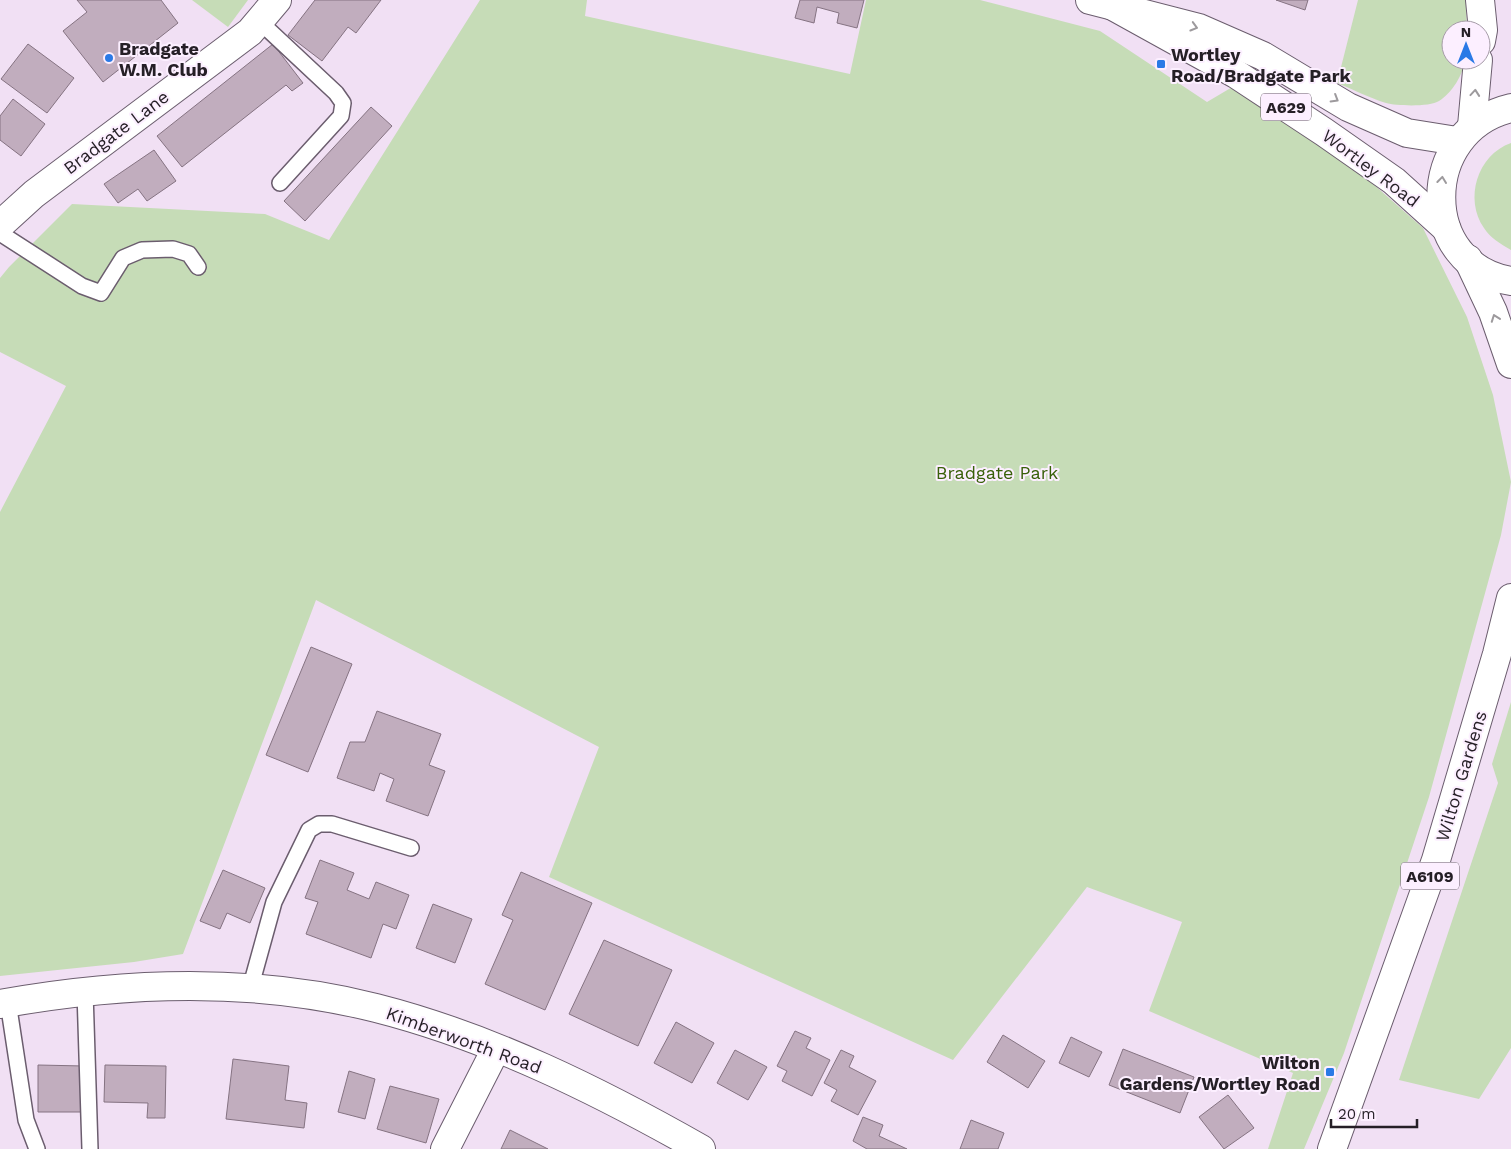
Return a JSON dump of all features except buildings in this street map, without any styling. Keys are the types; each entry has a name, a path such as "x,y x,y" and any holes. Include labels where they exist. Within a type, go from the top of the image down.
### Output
{"main road":[{"name":"Bradgate Lane","path":"0,225 34,194 250,32 277,0"},
{"path":"1480,0 1482,20"},
{"name":"Wortley Road","path":"1102,3 1199,28 1263,56 1348,107 1407,133 1465,134"},
{"name":"Wortley Road","path":"1102,3 1236,74 1394,180 1446,228"},
{"path":"1465,134 1476,70"},
{"path":"1465,134 1496,112 1511,108"},
{"name":"A629","path":"1465,134 1444,168 1440,198 1446,228 1455,244 1467,259 1484,272 1511,281"},
{"path":"1467,259 1494,312 1511,364"},
{"name":"Wilton Gardens","path":"1332,1149 1436,860 1497,654 1511,598"},
{"name":"Kimberworth Road","path":"4,1003 85,992 176,986 250,989 328,998 376,1008 430,1024 496,1049 583,1086 701,1149"},
{"path":"445,1149 496,1049"}],"lane":[{"path":"259,21 336,93 343,103 341,116 280,183"},
{"path":"0,233 82,286 101,293 124,258 142,250 173,249 188,254 198,267"},
{"path":"250,989 274,902 309,830 319,824 332,824 411,848"},
{"path":"85,992 90,1149"},
{"path":"4,1003 26,1120 37,1149"}],"green space":[{"path":"192,0 248,0 228,27"},
{"name":"Bradgate Park","path":"480,0 587,0 585,16 850,74 866,0 980,0 1100,31 1207,102 1234,86 1372,183 1423,228 1467,317 1493,395 1511,482 1501,535 1429,797 1344,1053 1304,1149 1268,1149 1293,1073 1149,1011 1182,922 1087,887 953,1060 549,877 599,747 316,600 183,954 134,962 0,976 0,512 66,386 0,352 0,278 72,204 265,214 329,240"},
{"path":"1358,0 1466,0 1467,20 1441,20 1441,70 1463,70 1456,83 1444,98 1435,103 1428,104 1391,104 1373,99 1337,83"},
{"path":"1511,143 1511,250 1486,232 1478,217 1475,192 1477,179 1490,157 1499,149"},
{"path":"1511,702 1511,1048 1479,1099 1399,1080 1498,783 1492,764"}],"place":[{"name":"Bradgate W.M. Club","path":"109,58"},
{"name":"Wortley Road/Bradgate Park","path":"1161,64"},
{"name":"Wilton Gardens/Wortley Road","path":"1330,1072"}]}
